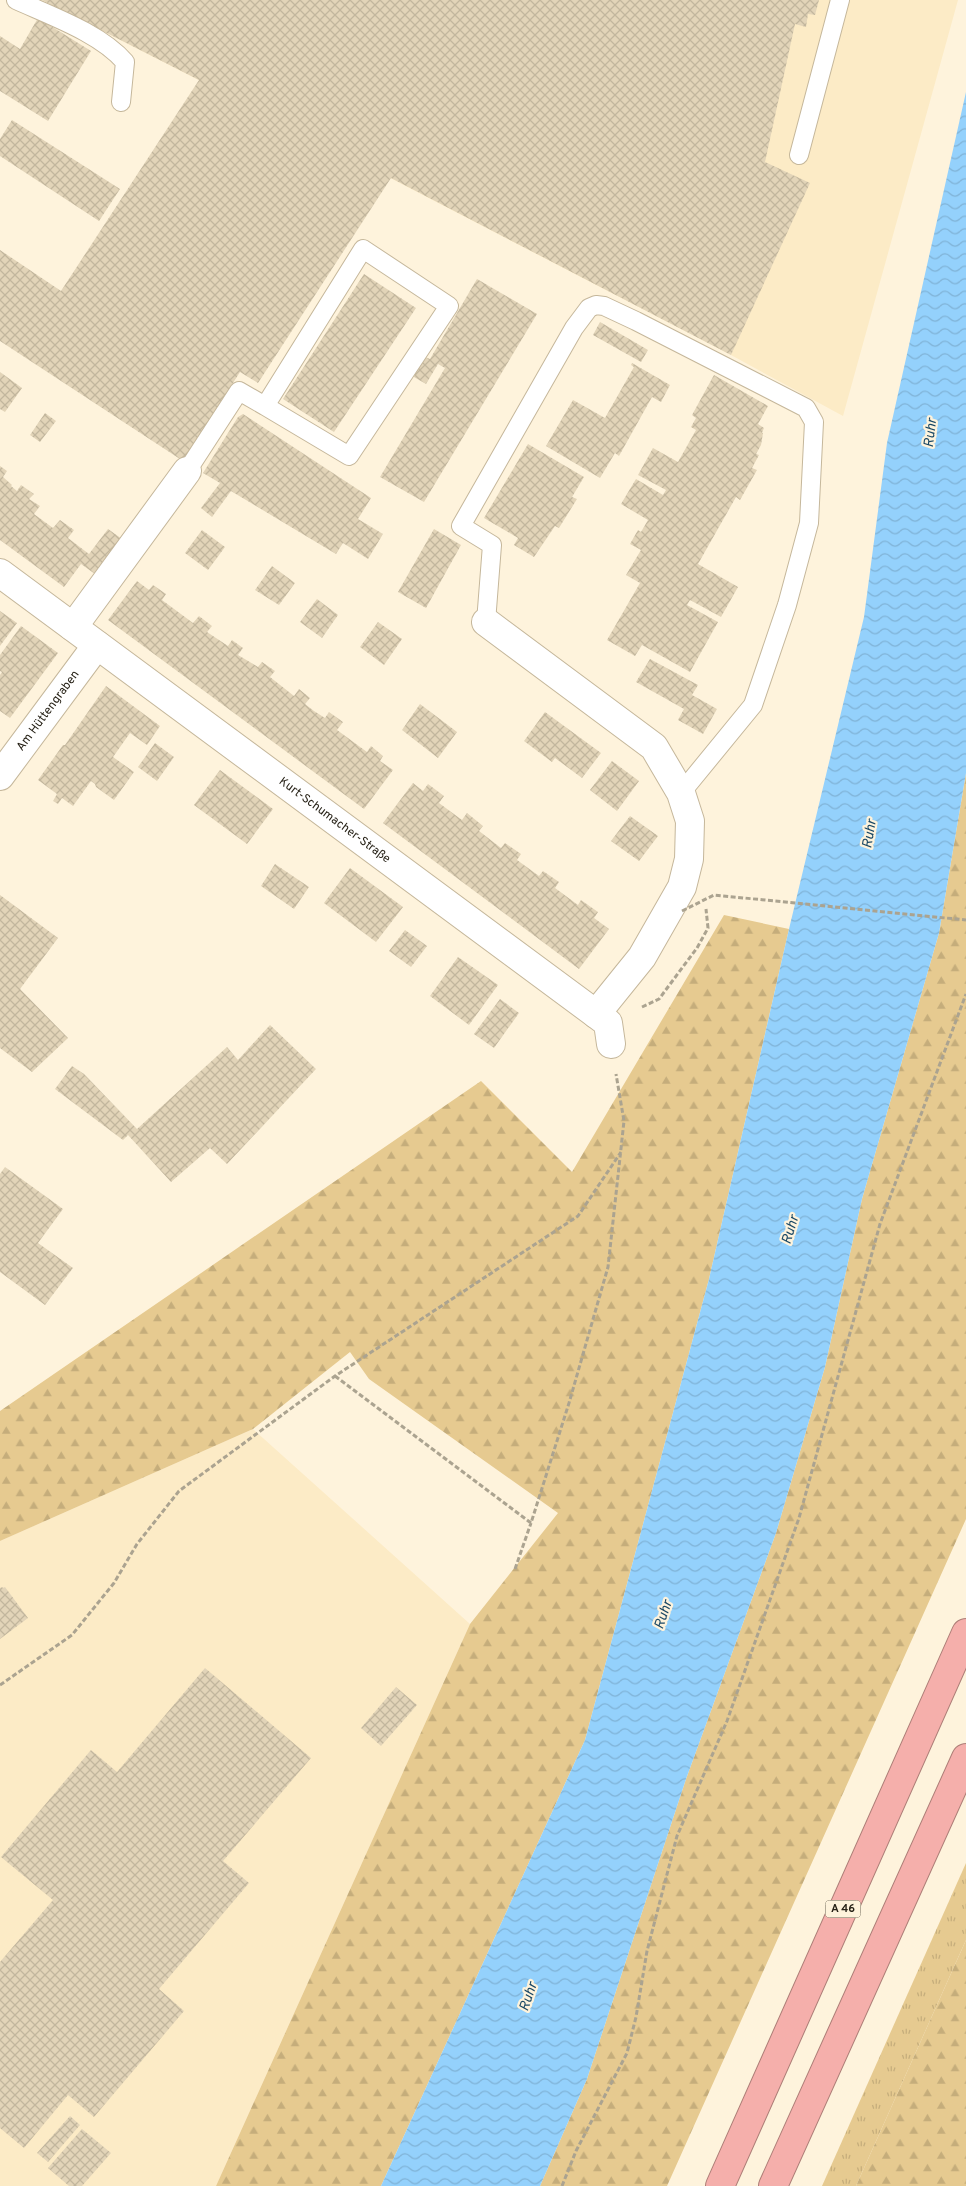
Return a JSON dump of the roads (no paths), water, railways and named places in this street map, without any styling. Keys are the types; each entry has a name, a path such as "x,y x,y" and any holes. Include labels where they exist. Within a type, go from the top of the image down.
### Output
{"highway":[{"name":"A 46","path":"720,2186 966,1633"},
{"path":"773,2186 966,1758"}],"street":[{"path":"73,627 186,471"},
{"name":"Kurt-Schumacher-Straße","path":"0,574 608,1023 611,1044"},
{"path":"486,622 654,747 681,793 690,821 689,859 682,887 642,957 596,1014"},
{"name":"Am Hüttengraben","path":"0,776 97,645"}],"lane":[{"path":"16,0 62,21 114,49 125,62 121,102"},
{"path":"799,155 840,0"},
{"path":"186,471 239,390 265,406 349,456 449,306 363,249 265,406"},
{"path":"486,622 492,545 461,526 574,328 589,308 596,305 604,306 806,408 814,422 809,523 787,605 753,705 681,793"}],"water":[{"name":"Ruhr","path":"966,92 966,773 939,933 862,1199 825,1367 776,1533 686,1779 587,2079 540,2186 381,2186 585,1740 709,1279 789,929 864,617 887,443"}]}
